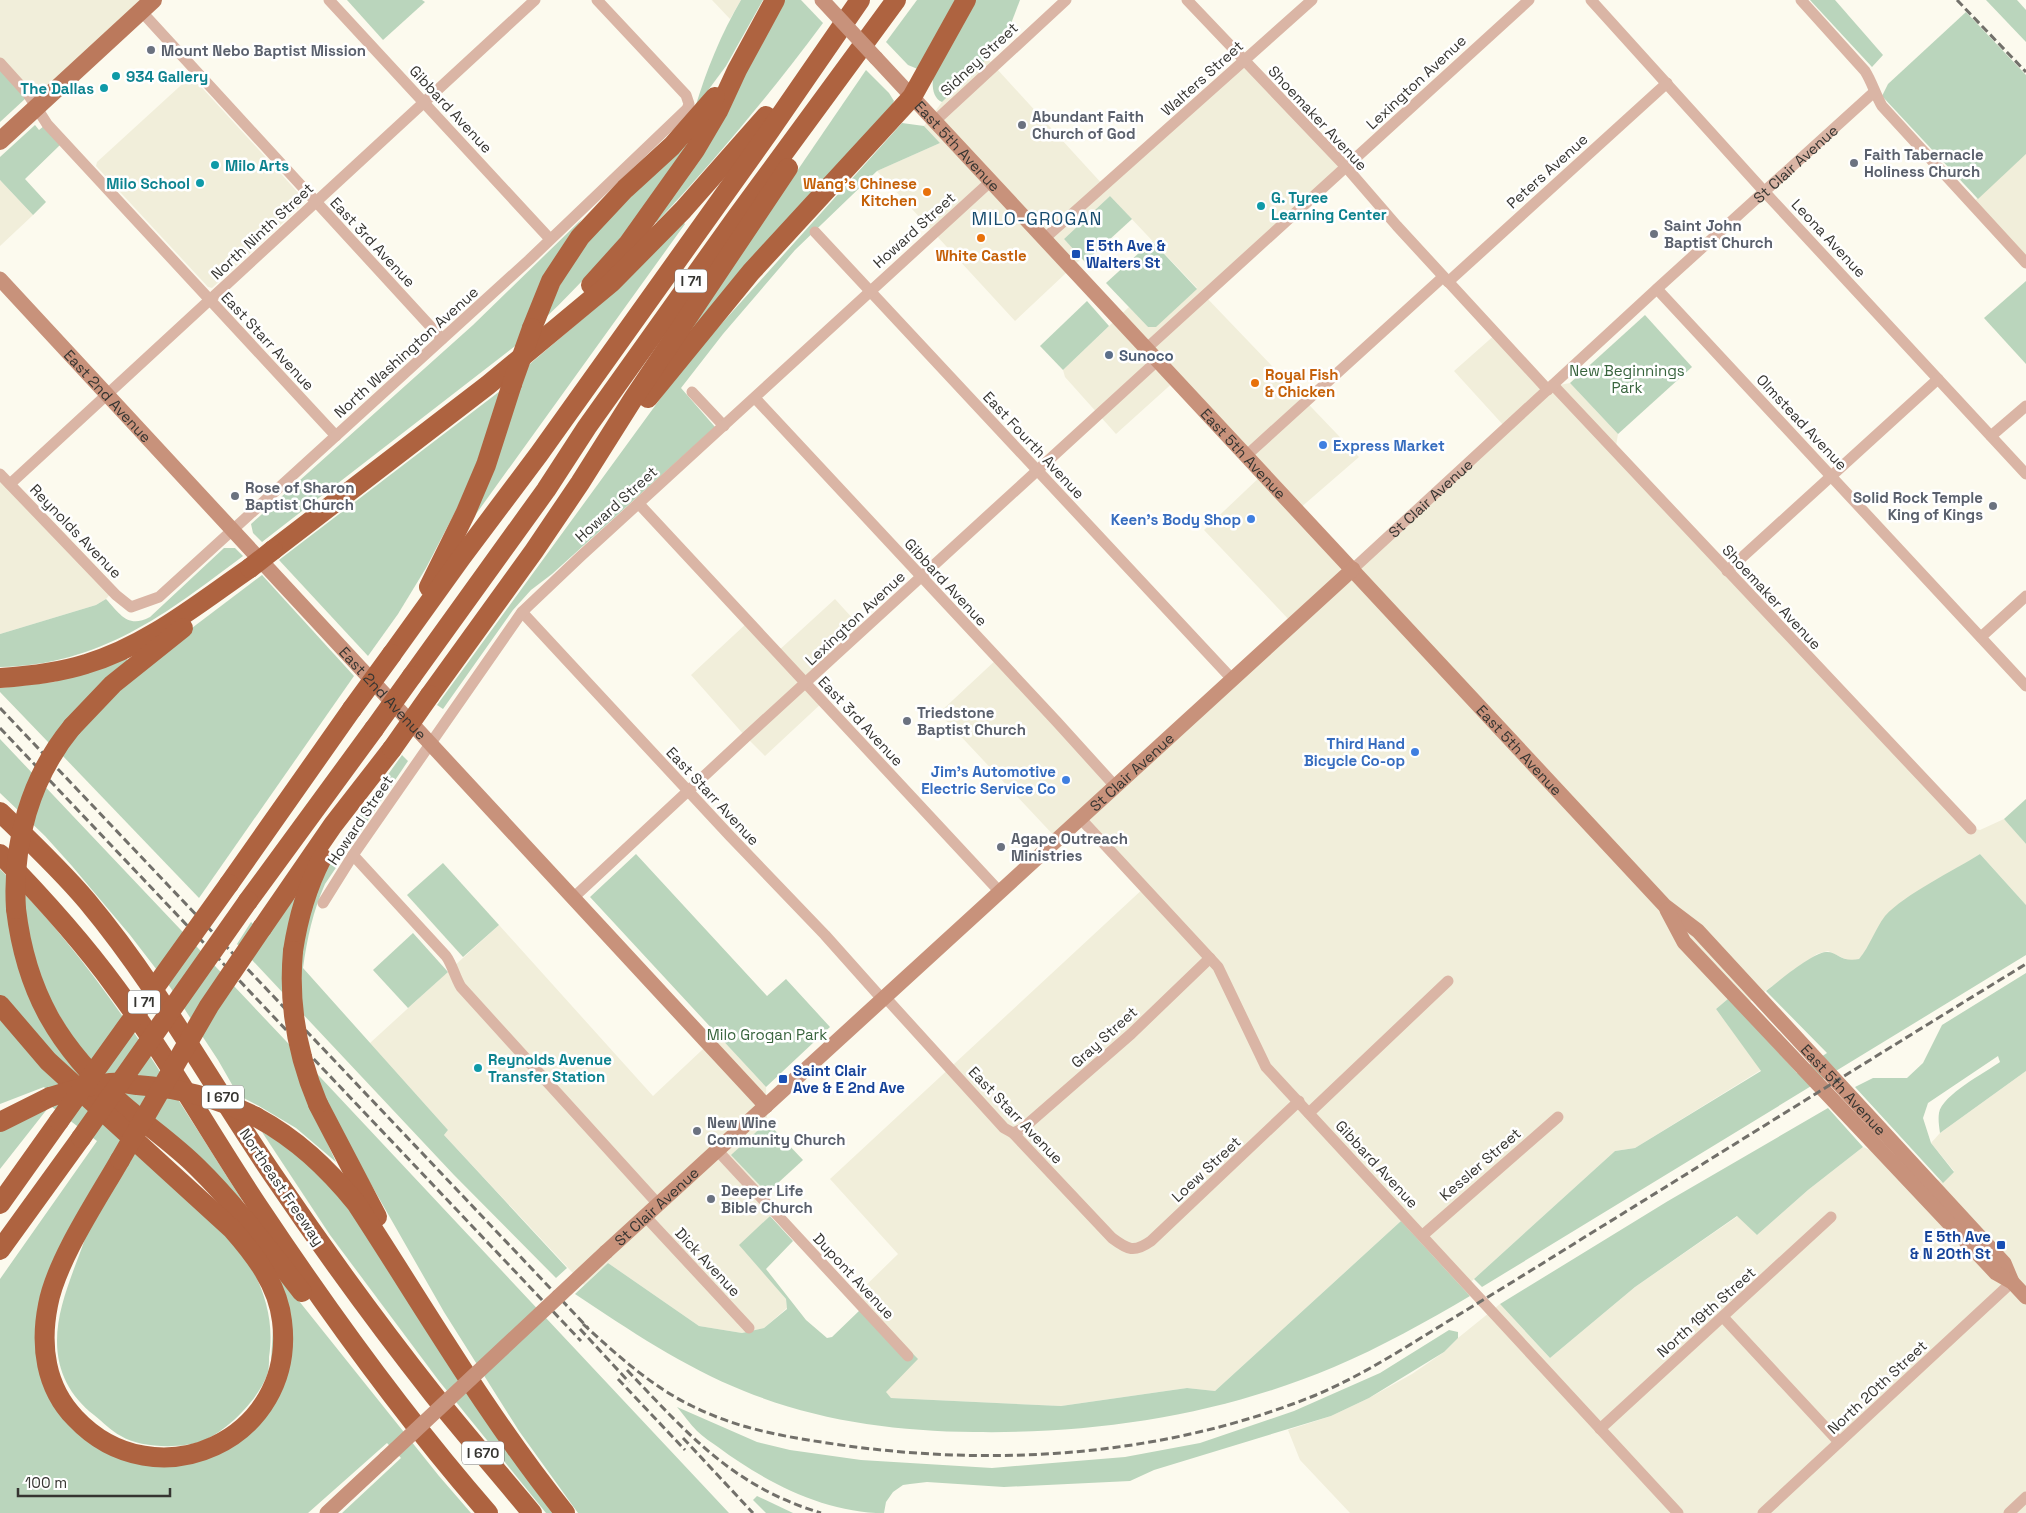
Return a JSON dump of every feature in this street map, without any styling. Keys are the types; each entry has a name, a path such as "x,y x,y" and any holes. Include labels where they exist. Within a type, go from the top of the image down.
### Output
{"highway":[{"path":"0,678 55,672 87,664 144,639 250,568 488,385 628,244 659,203 695,150 718,111 737,70 775,0"},
{"name":"I 71","path":"0,1204 415,621 539,454 769,132 860,0"},
{"name":"I 71","path":"0,1250 248,901 546,490 587,427 736,218 896,0"},
{"path":"580,483 751,272 906,90 966,0"},
{"path":"537,334 612,282 683,210 831,40"},
{"path":"0,1005 48,1061 232,1229 248,1246 270,1283 282,1319 282,1359 270,1393 262,1408 249,1422 221,1444 186,1456 150,1458 120,1450 107,1444 82,1426 71,1415 58,1394 48,1372 44,1332 48,1303 72,1244 120,1160 209,1006 329,832 392,749 534,551 633,399 794,159 858,53"},
{"path":"415,621 486,465 512,384 537,334 551,281 580,237 625,189 672,146 737,70"},
{"path":"250,568 217,602 112,684 72,727 51,755 28,807 17,857 14,886 19,937 36,994 50,1020 78,1060 116,1099 173,1145 224,1195 371,1380 437,1455"},
{"path":"356,798 312,878 296,930 290,975 292,1006 296,1038 308,1079 318,1104 418,1299"},
{"name":"Northeast Freeway","path":"0,812 44,854 87,901 125,951 182,1033 271,1172 327,1254 433,1394 532,1513"},
{"name":"Northeast Freeway","path":"0,854 40,895 116,988 302,1271 437,1455 488,1513"},
{"path":"0,1115 29,1101 83,1088 113,1083 146,1085 183,1090 211,1097 256,1117 295,1141 334,1178 356,1203 524,1461 565,1513"},
{"path":"0,1122 50,1097"}],"main road":[{"path":"0,141 147,6"}],"street":[{"name":"Gibbard Avenue","path":"329,0 550,239"},
{"name":"North Ninth Street","path":"10,484 535,0"},
{"name":"North Washington Avenue","path":"131,607 159,597 442,339 684,113 689,104 686,94 597,0"},
{"name":"East 5th Avenue","path":"822,0 1665,906 1684,942 1996,1272 2012,1282 2026,1297"},
{"name":"Sidney Street","path":"935,121 1066,0"},
{"name":"Shoemaker Avenue","path":"1187,0 1346,167 1446,279 1727,571 1971,829"},
{"name":"Walters Street","path":"1044,239 1312,0"},
{"name":"Lexington Avenue","path":"1147,348 1529,0"},
{"name":"Leona Avenue","path":"1591,0 1764,191 2026,474"},
{"path":"1801,0 1865,70 1871,81 1874,93 1882,106 2026,263"},
{"name":"East 3rd Avenue","path":"147,6 316,202 442,339"},
{"name":"East Starr Avenue","path":"0,63 28,94 46,124 336,436"},
{"name":"Peters Avenue","path":"1247,456 1667,83"},
{"name":"St Clair Avenue","path":"327,1513 658,1204 1764,191 1874,93"},
{"name":"Howard Street","path":"323,903 353,855 522,612 991,181"},
{"name":"East Fourth Avenue","path":"815,232 1232,679"},
{"name":"East 2nd Avenue","path":"0,279 766,1106"},
{"name":"Olmstead Avenue","path":"1657,289 2026,686"},
{"name":"Lexington Avenue","path":"573,898 1158,360"},
{"path":"1727,571 1938,379"},
{"path":"692,392 724,426"},
{"name":"Gibbard Avenue","path":"755,398 921,578 1058,722 1115,786"},
{"path":"1991,436 2026,406"},
{"name":"Reynolds Avenue","path":"0,474 116,595 131,607"},
{"name":"East 3rd Avenue","path":"639,504 1000,892"},
{"path":"1981,637 2026,596"},
{"name":"East Starr Avenue","path":"522,612 1004,1128 1013,1133 1112,1238 1130,1249"},
{"name":"Gibbard Avenue","path":"1080,818 1218,967 1266,1067 1678,1513"},
{"path":"353,855 450,960 453,974 461,987 658,1204"},
{"name":"Gray Street","path":"1013,1133 1022,1129 1124,1041 1210,958"},
{"path":"1309,1113 1448,981"},
{"name":"Loew Street","path":"1130,1249 1142,1248 1151,1241 1298,1102"},
{"name":"Kessler Street","path":"1423,1235 1558,1117"},
{"name":"Dupont Avenue","path":"717,1150 908,1356"},
{"name":"Dick Avenue","path":"645,1216 749,1328"},
{"name":"North 19th Street","path":"1600,1429 1831,1217"},
{"name":"North 20th Street","path":"1763,1513 2012,1282"},
{"path":"1723,1317 1839,1442"},
{"path":"2009,1513 2026,1497"}],"shaded area":[{"path":"0,0 153,0 39,105 0,63"},
{"path":"712,0 741,0 730,19"},
{"path":"987,58 1104,186 1245,60 1346,167 1204,295 1359,457 1299,509 1352,566 1505,427 1454,371 1497,333 1549,387 1570,383 1618,434 1616,446 1966,827 1980,830 2004,819 2026,844 2026,905 1980,854 1884,918 1867,950 1859,959 1849,961 1828,951 1817,954 1740,1009 1729,998 1716,1009 1761,1070 1635,1148 1615,1151 1463,1289 1401,1221 1215,1391 1187,1388 1061,1406 891,1398 886,1393 855,1296 898,1254 830,1179 1146,886 1082,818 1058,840 939,713 998,658 1115,786 1292,623 1204,530 1264,473 1177,379 1116,434 1065,377 1063,370 1129,307 1148,327 1197,288 1110,196 1064,239 1082,258 1015,321 877,171 940,143 924,126 942,102"},
{"path":"190,77 194,79 303,198 303,204 212,288 208,287 96,166 97,162"},
{"path":"2026,154 2026,260 1972,203"},
{"path":"0,180 33,215 0,246"},
{"path":"0,475 111,593 106,599 96,605 0,634"},
{"path":"835,599 865,632 808,686 823,702 765,756 691,675 748,622 777,652"},
{"path":"499,925 653,1096 718,1035 766,1087 767,1122 732,1155 767,1193 770,1216 740,1245 786,1299 787,1308 764,1328 742,1333 699,1326 608,1263 584,1285 444,1135 448,1130 370,1043"},
{"path":"2026,1071 2026,1513 1350,1513 1300,1460 1288,1430 1331,1416 1369,1398 1412,1374 1444,1352 1458,1338 1500,1304 1550,1358 1635,1287 1738,1216 1757,1235 1808,1190 1863,1147 1943,1182 1954,1171 1931,1143 1940,1133"}],"green space":[{"path":"347,0 422,0 425,2 383,40"},
{"path":"741,0 763,0 726,66 695,108 715,53"},
{"path":"782,0 801,0 823,23 722,150 657,222 654,222"},
{"path":"917,0 959,0 920,70 908,65 886,42"},
{"path":"974,0 1020,0 1004,42 942,102 934,92 933,78"},
{"path":"1810,0 1835,0 1883,55 1872,67"},
{"path":"1986,0 2017,0 2026,10 2026,42"},
{"path":"1966,12 2026,75 2026,154 1978,199 1882,96 1888,84"},
{"path":"0,70 26,98 0,122"},
{"path":"866,70 889,93 894,101 892,105 663,367"},
{"path":"902,123 924,126 940,143 877,171 795,250 723,334 681,388 715,427 552,574 531,590 513,610 443,709 437,705 687,362"},
{"path":"35,125 39,130 44,126 60,145 25,179 46,202 33,215 0,180 0,157"},
{"path":"698,129 676,166 627,230 594,268 542,321 577,251"},
{"path":"1110,196 1132,219 1085,262 1064,239"},
{"path":"582,219 558,254 519,343 262,542 253,533 251,524 473,325"},
{"path":"683,222 685,224 471,521 524,369 607,298"},
{"path":"1152,241 1197,289 1156,327 1148,327 1106,283"},
{"path":"2026,281 2026,364 1984,318"},
{"path":"1087,301 1109,326 1063,370 1040,346"},
{"name":"New Beginnings Park","path":"1645,315 1692,367 1618,434 1570,383"},
{"path":"504,388 467,489 426,568 398,614 368,656 279,560"},
{"path":"224,548 235,548 243,556 187,598 130,632 101,646 70,657 36,664 0,667 0,634 96,605 106,599 120,614 130,621 150,617"},
{"path":"262,575 354,676 199,898 60,753 147,662"},
{"path":"126,657 128,661 49,743 0,692 0,688 54,682"},
{"path":"0,739 729,1513 578,1513 519,1431 444,1312 356,1158 318,1123 336,1162 296,1128 238,1095 218,1060 170,987 130,935 45,836 0,793"},
{"path":"402,755 408,761 325,884 311,925 303,968 448,1130 444,1135 567,1268 556,1278 454,1175 237,944 251,922 266,935 293,898 296,899 302,941 319,882 354,822"},
{"path":"2026,799 2026,844 2004,819"},
{"name":"Milo Grogan Park","path":"636,854 767,996 786,979 830,1027 766,1087 590,897"},
{"path":"1980,854 2026,905 2026,955 1482,1287 1474,1279 1615,1151 1635,1148 1761,1071 1716,1009 1729,998 1797,1073 1827,1053 1766,991 1796,968 1820,954 1830,952 1848,959 1859,959 1881,921 1904,899"},
{"path":"443,863 499,925 463,957 407,895"},
{"path":"0,869 36,906 101,986 187,1113 242,1200 239,1203 89,1065 12,936 99,1092 71,1075 0,997"},
{"path":"413,933 448,972 408,1008 373,970"},
{"path":"2026,973 2026,1071 1940,1133 1939,1113 1942,1106 1956,1092 2000,1062 1998,1056 1928,1103 1923,1118 1931,1143 1954,1172 1943,1183 1855,1087 1873,1078 1907,1078 1923,1063 1942,1025"},
{"path":"0,1016 243,1253 262,1290 269,1316 270,1343 267,1375 256,1395 231,1423 211,1437 193,1444 161,1446 129,1440 110,1429 78,1400 66,1382 59,1363 57,1341 60,1315 85,1239 43,1297 63,1416 171,1464 268,1410 276,1278 279,1276 439,1476 471,1513 342,1513 401,1458 387,1443 308,1513 0,1513 0,1279 97,1141 52,1107 48,1108 0,1169 0,1129 60,1102 44,1087 0,1104"},
{"path":"1828,1108 1863,1147 1808,1190 1757,1235 1737,1216 1635,1287 1550,1358 1500,1304 1668,1201"},
{"path":"767,1122 803,1160 767,1193 731,1155"},
{"path":"262,1132 290,1147 347,1203 554,1513 546,1513 439,1381 330,1235"},
{"path":"770,1216 793,1241 766,1269 806,1320 827,1338 832,1337 860,1310 867,1307 918,1359 886,1392 891,1398 1061,1406 1187,1388 1215,1391 1401,1221 1470,1296 1403,1334 1352,1359 1291,1384 1247,1398 1157,1418 1112,1425 1020,1432 974,1432 915,1429 857,1422 828,1417 772,1401 744,1391 700,1371 636,1334 575,1294 608,1263 699,1326 742,1333 764,1328 787,1309 786,1299 739,1245"},
{"path":"1449,1330 1458,1332 1458,1338 1444,1352 1369,1398 1331,1416 1154,1470 1130,1481 1004,1487 927,1482 903,1485 893,1492 886,1502 884,1513 840,1508 796,1493 776,1483 736,1460 704,1437 677,1407 757,1442 790,1450 861,1460 992,1468 1125,1457 1200,1443 1294,1411 1380,1373"},
{"path":"757,1496 793,1513 766,1513 753,1500"}],"railway":[{"path":"1957,0 2026,72"},
{"path":"0,708 588,1328"},
{"path":"0,728 581,1341"},
{"path":"583,1324 648,1379 692,1406 711,1415 749,1428 807,1440 907,1452 966,1455 1026,1455 1085,1451 1144,1443 1202,1431 1260,1415 1316,1395 1367,1370 2026,964"},
{"path":"580,1329 629,1382"},
{"path":"627,1370 692,1437 737,1473 790,1502 821,1513"},
{"path":"618,1379 685,1450"},
{"path":"683,1438 753,1513"}],"place":[{"name":"Mount Nebo Baptist Mission","path":"151,50"},
{"name":"934 Gallery","path":"116,76"},
{"name":"The Dallas","path":"104,88"},
{"name":"Abundant Faith Church of God","path":"1022,125"},
{"name":"Faith Tabernacle Holiness Church","path":"1854,163"},
{"name":"Milo Arts","path":"215,165"},
{"name":"Milo School","path":"200,183"},
{"name":"Wang's Chinese Kitchen","path":"927,192"},
{"name":"G. Tyree Learning Center","path":"1261,206"},
{"name":"Saint John Baptist Church","path":"1654,234"},
{"name":"White Castle","path":"981,238"},
{"name":"E 5th Ave & Walters St","path":"1076,254"},
{"name":"Sunoco","path":"1109,355"},
{"name":"Royal Fish & Chicken","path":"1255,383"},
{"name":"Express Market","path":"1323,445"},
{"name":"Rose of Sharon Baptist Church","path":"235,496"},
{"name":"Solid Rock Temple King of Kings","path":"1993,506"},
{"name":"Keen's Body Shop","path":"1251,519"},
{"name":"Triedstone Baptist Church","path":"907,721"},
{"name":"Third Hand Bicycle Co-op","path":"1415,752"},
{"name":"Jim's Automotive Electric Service Co","path":"1066,780"},
{"name":"Agape Outreach Ministries","path":"1001,847"},
{"name":"Reynolds Avenue Transfer Station","path":"478,1068"},
{"name":"Saint Clair Ave & E 2nd Ave","path":"783,1079"},
{"name":"New Wine Community Church","path":"697,1131"},
{"name":"Deeper Life Bible Church","path":"711,1199"},
{"name":"E 5th Ave & N 20th St","path":"2001,1245"}],"district":[{"name":"MILO-GROGAN","path":"1037,218"}]}
